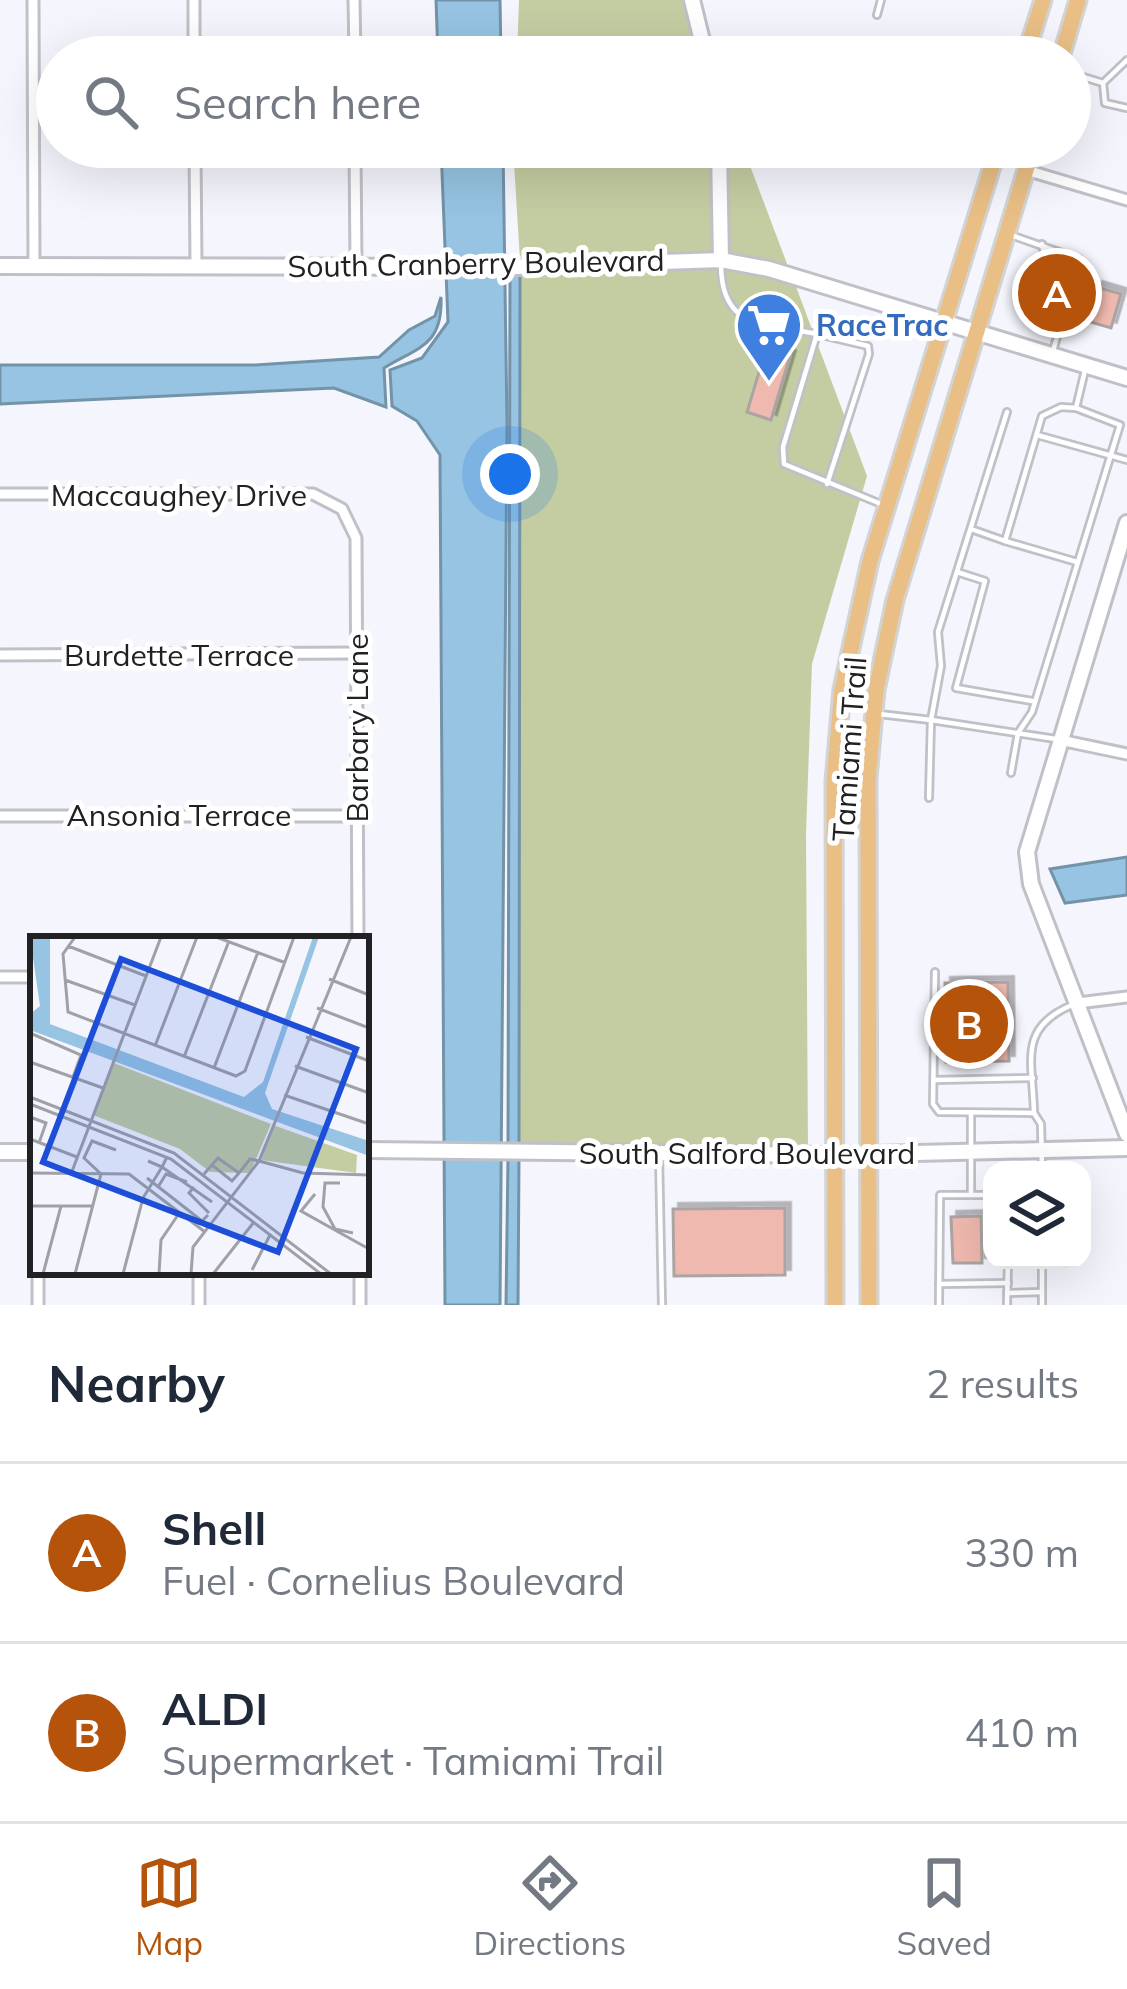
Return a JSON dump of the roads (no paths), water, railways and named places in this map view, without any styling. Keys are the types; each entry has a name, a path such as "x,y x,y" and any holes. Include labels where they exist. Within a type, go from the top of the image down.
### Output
{"main road":[{"path":"1032,36 1043,0"},
{"path":"1067,36 1078,0"},
{"name":"Tamiami Trail","path":"835,1305 836,734 854,626 886,506 991,168"},
{"name":"Tamiami Trail","path":"869,1305 868,779 873,714 895,600 1026,170"}],"street":[{"path":"34,0 34,266"},
{"path":"194,0 194,36"},
{"path":"354,0 355,36"},
{"path":"692,0 701,36"},
{"path":"195,168 196,266"},
{"path":"355,168 356,265"},
{"path":"719,168 721,260"},
{"path":"1026,170 1127,200"},
{"name":"South Cranberry Boulevard","path":"0,266 515,267 721,260 769,269 976,336 1127,378"},
{"name":"Maccaughey Drive","path":"0,494 313,494 333,502 349,518"},
{"name":"Barbary Lane","path":"349,518 356,538 358,936"},
{"path":"1127,523 1123,552 1029,840 1028,866 1127,1134"},
{"name":"Burdette Terrace","path":"0,656 357,653"},
{"path":"1060,740 1127,754"},
{"name":"Ansonia Terrace","path":"0,816 358,816"},
{"path":"1078,1003 1127,998"},
{"name":"South Salford Boulevard","path":"369,1150 834,1155 1127,1148"},
{"path":"359,1275 360,1305"}],"lane":[{"path":"878,15 881,0"},
{"path":"1103,83 1127,60"},
{"path":"1091,79 1103,83"},
{"path":"1103,83 1106,103 1127,108"},
{"path":"1006,234 1079,259 1051,357"},
{"path":"1042,244 1047,268 1039,310 1043,318 1061,325"},
{"path":"721,260 722,295 743,318 868,346 827,484"},
{"path":"817,334 783,446 784,464 886,506"},
{"path":"1076,408 1086,367"},
{"path":"1005,541 1042,416 1061,406 1120,425 1035,701 1018,733 1011,773"},
{"path":"929,798 931,720 941,667 938,632 1007,412"},
{"path":"1037,434 1127,460"},
{"path":"970,529 1078,562"},
{"path":"957,572 985,581 956,688 1035,701"},
{"path":"873,714 1060,740"},
{"path":"935,972 935,1109 1034,1113"},
{"path":"1042,1161 1041,1124 1034,1113 1038,1024 1078,1003"},
{"path":"934,1080 1033,1078"},
{"path":"970,1195 971,1113"},
{"path":"659,1153 662,1305"},
{"path":"939,1305 940,1195 983,1195"},
{"path":"1007,1305 1008,1269"},
{"path":"1042,1269 1042,1305"},
{"path":"939,1284 1008,1283"},
{"path":"1007,1293 1042,1292"}],"water":[{"path":"436,0 500,0 501,36 437,36"},
{"path":"442,168 503,168 507,423 500,1305 445,1305 440,455 417,421 392,406 390,370 422,358 448,322"},
{"path":"510,273 520,273 519,1145 508,1145"},
{"path":"441,297 433,335 384,368 386,407 334,388 0,404 0,365 255,365 379,357 409,330 435,316"},
{"path":"1127,857 1127,895 1065,903 1050,869"},
{"path":"508,1158 519,1158 518,1305 506,1305"}],"place":[{"name":"Shell","path":"1057,293"},
{"name":"RaceTrac","path":"769,384"},
{"name":"ALDI","path":"969,1024"}]}
